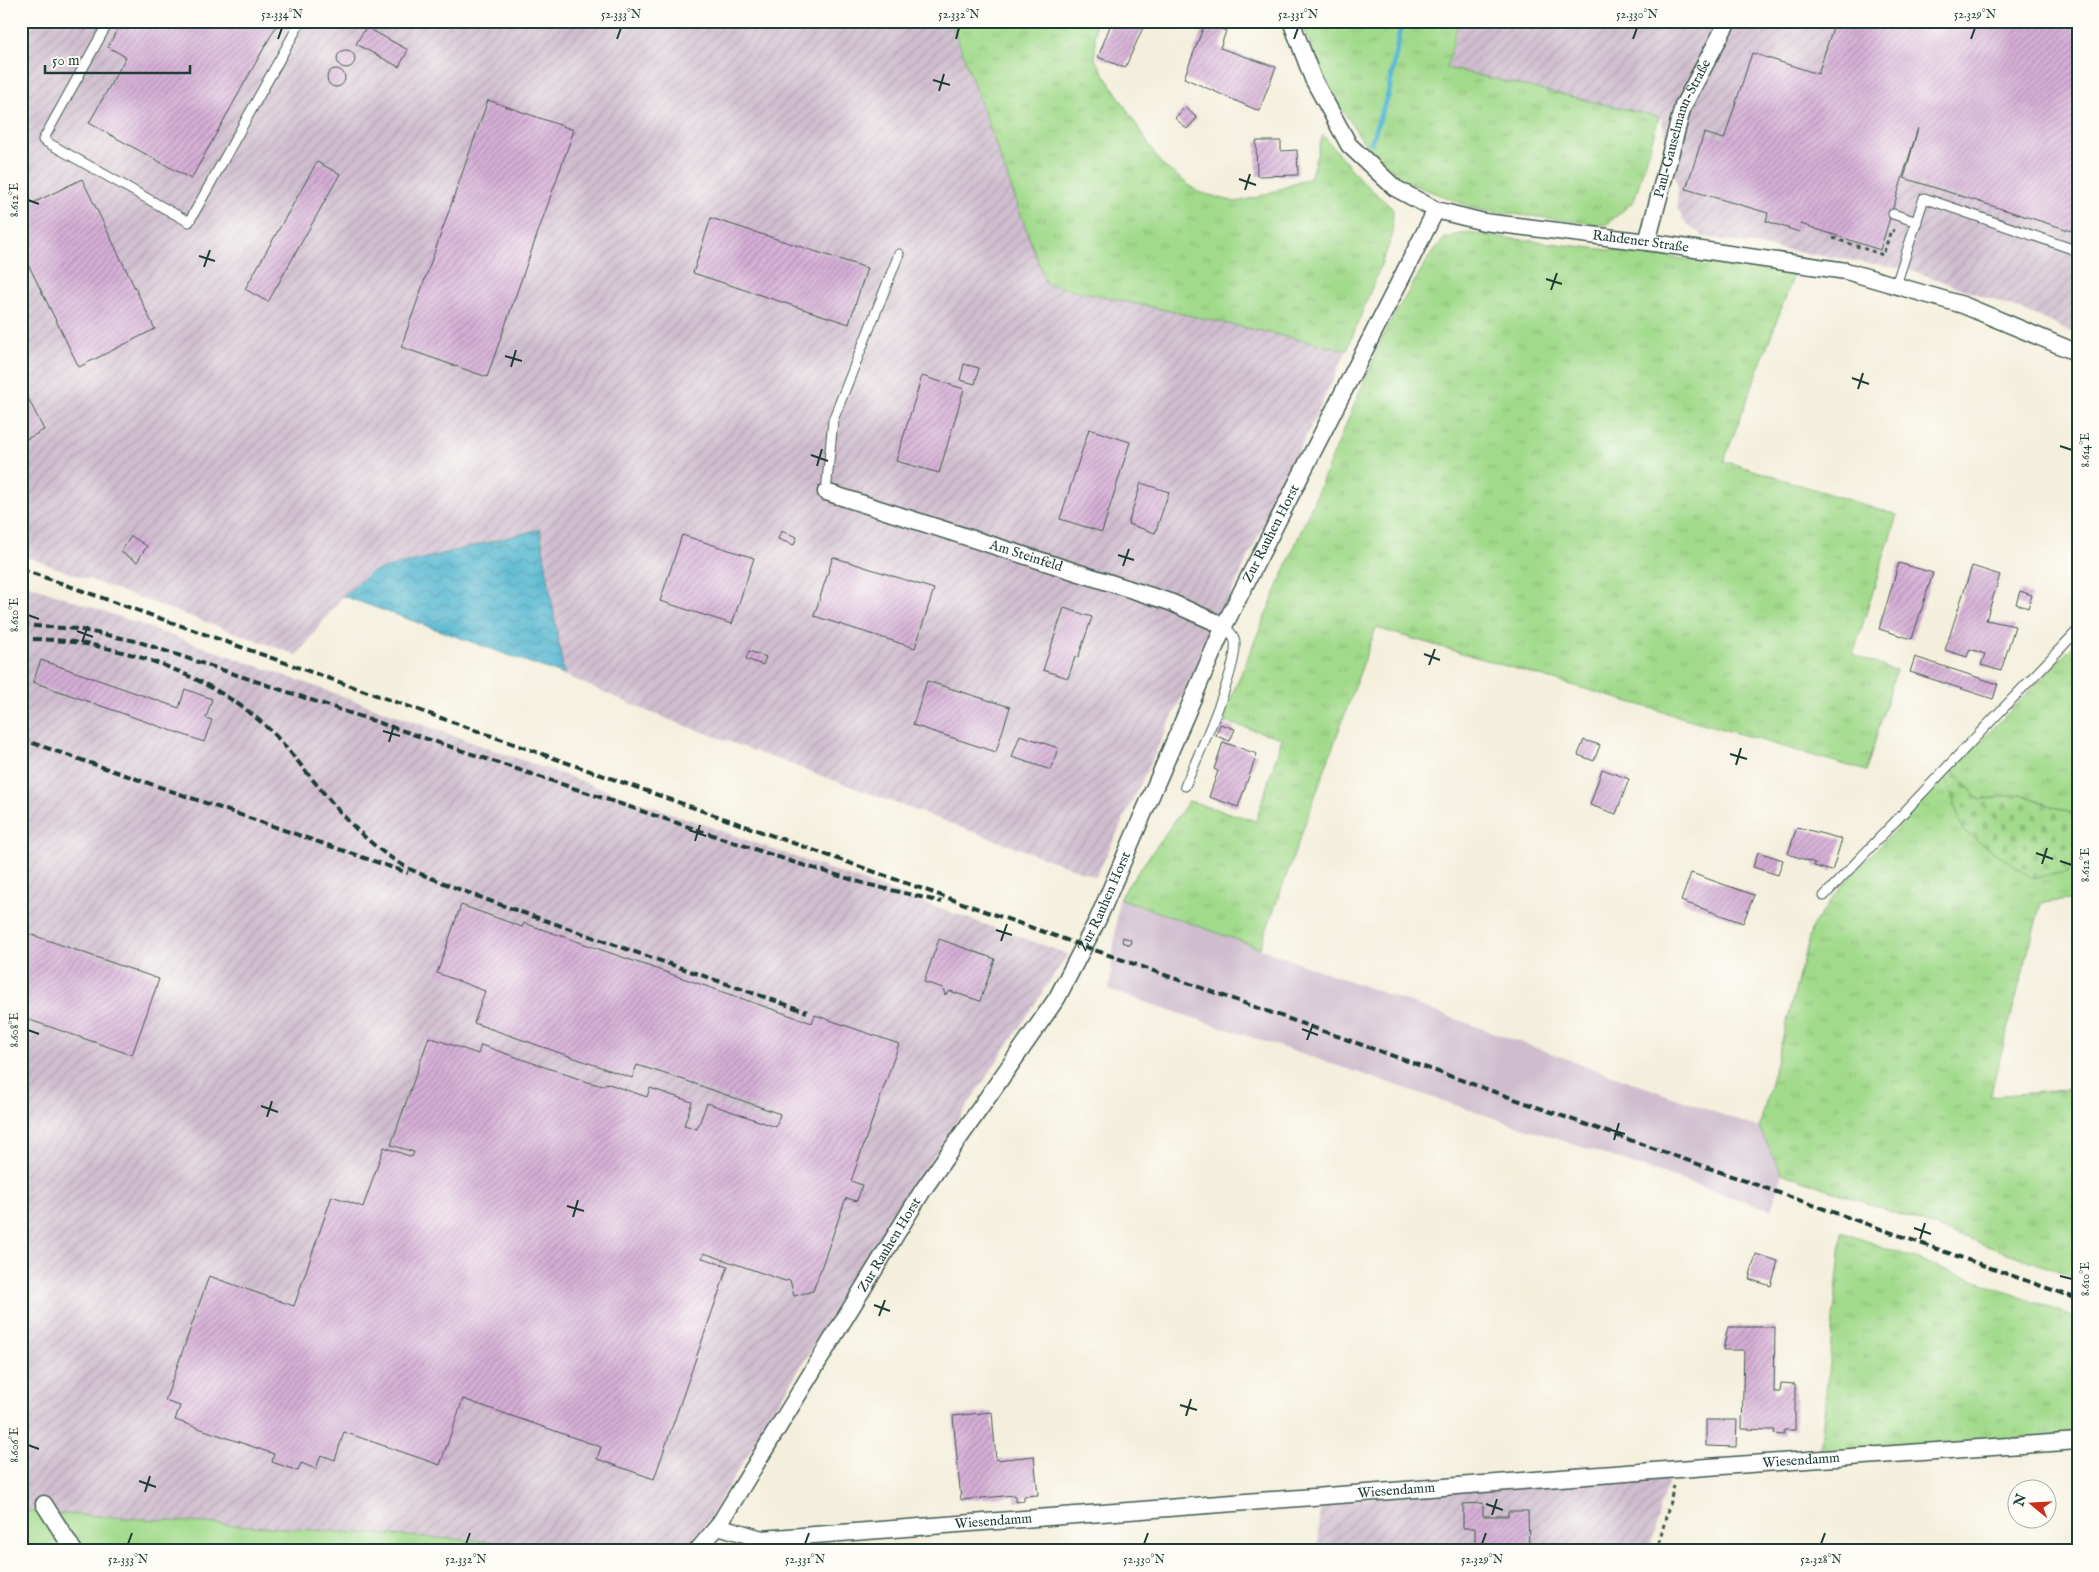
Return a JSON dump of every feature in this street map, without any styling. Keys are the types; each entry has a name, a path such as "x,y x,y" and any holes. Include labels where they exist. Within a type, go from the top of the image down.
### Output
{"street":[{"name":"Rahdener Straße","path":"1292,21 1313,79 1349,145 1396,188 1436,210 1484,222 1648,242 1846,271 1963,305 2078,353"},
{"name":"Paul-Gauselmann-Straße","path":"1648,242 1683,106 1730,23"},
{"name":"Zur Rauhen Horst","path":"697,1551 718,1526 923,1190 1057,998 1098,919 1224,626 1436,210"},
{"name":"Am Steinfeld","path":"826,492 1170,602 1224,626"},
{"name":"Wiesendamm","path":"718,1526 762,1539 1679,1469 2078,1441"},
{"path":"44,1504 74,1551"}],"lane":[{"path":"110,21 43,140 189,222 301,21"},
{"path":"1896,285 1924,198 2078,251"},
{"path":"1893,214 1916,222"},
{"path":"826,492 833,420 900,254"},
{"path":"1186,786 1222,696 1234,656 1234,638 1224,626"},
{"path":"1824,896 2078,630"}],"path":[{"path":"1833,238 1883,255 1891,230 1899,233"},
{"path":"1657,1551 1679,1469"}],"shaded area":[{"path":"21,21 951,21 1046,284 1347,350 1096,877 654,714 564,675 540,529 371,572 343,596 297,655 21,555"},
{"path":"1459,21 2078,21 2078,335 2037,316 1911,270 1704,237 1684,221 1677,207 1678,188 1661,118 1448,68"},
{"path":"21,582 1068,954 866,1259 689,1551 637,1551 21,1511"},
{"path":"1119,898 1759,1128 1782,1173 1771,1210 1109,990"},
{"path":"1669,1475 1649,1551 1318,1551 1320,1501"}],"green space":[{"path":"951,21 1095,21 1095,59 1161,164 1198,192 1235,202 1258,197 1310,178 1323,135 1358,177 1393,209 1392,237 1347,350 1046,284"},
{"path":"1301,21 1458,21 1447,68 1659,117 1634,201 1606,225 1479,210 1406,182 1365,144 1328,88"},
{"path":"1465,233 1795,272 1724,461 1897,515 1853,655 1896,671 1866,771 1376,628 1260,948 1119,898 1189,801 1256,821 1282,738 1221,721 1387,327 1431,254 1445,238"},
{"path":"2078,641 2078,816 2021,794 1979,800 1953,770"},
{"path":"1953,770 1979,800 2021,794 2078,816 2078,850 2068,872 2032,878 1963,831 1946,777"},
{"path":"1946,777 1963,831 2067,872 2078,850 2078,899 2041,903 1990,1096 2078,1089 2078,1278 1782,1173 1759,1128 1812,926 1848,879"},
{"path":"1842,1232 2078,1318 2078,1434 1820,1453"},
{"path":"21,1511 65,1514 637,1551 21,1551"}],"water":[{"path":"540,529 564,675 343,596 371,572"}],"building":[{"path":"70,21 91,21 86,30"},
{"path":"122,21 279,21 191,179 89,123 126,57 108,47"},
{"path":"1112,21 1146,21 1125,68 1098,57"},
{"path":"1835,21 2078,21 2078,233 1904,178 1918,128 1880,250 1801,224 1799,232 1766,221 1768,213 1686,189 1704,133 1724,139 1752,53 1818,74"},
{"path":"1205,23 1226,31 1220,48 1276,67 1259,111 1184,78"},
{"path":"366,27 408,50 399,67 356,44"},
{"path":"346,50 352,53 355,59 352,65 346,68 340,65 337,59 340,53"},
{"path":"336,69 342,72 345,78 342,84 336,87 330,84 327,78 330,72"},
{"path":"488,100 574,130 487,377 401,347"},
{"path":"1185,107 1197,118 1187,129 1175,118"},
{"path":"1256,141 1281,141 1281,151 1297,150 1298,175 1257,176"},
{"path":"317,162 340,174 268,302 245,289"},
{"path":"82,179 155,329 79,367 21,250 21,209"},
{"path":"711,218 867,268 849,324 693,273"},
{"path":"964,364 979,368 975,384 960,380"},
{"path":"922,376 964,389 939,473 896,461"},
{"path":"21,384 44,430 21,442"},
{"path":"1089,429 1130,442 1102,532 1060,519"},
{"path":"1141,483 1169,492 1155,533 1128,524"},
{"path":"781,531 797,537 794,545 778,539"},
{"path":"682,535 754,558 732,624 660,601"},
{"path":"131,536 147,546 137,562 121,552"},
{"path":"833,557 934,589 915,648 814,616"},
{"path":"1899,563 1933,573 1912,639 1879,629"},
{"path":"1972,566 2000,575 1986,620 2015,626 2001,671 1981,665 1985,654 1970,649 1967,657 1945,650"},
{"path":"2020,591 2032,595 2028,608 2016,604"},
{"path":"1064,608 1092,617 1078,658 1075,657 1068,678 1043,670"},
{"path":"749,651 766,657 763,665 746,659"},
{"path":"1915,657 1998,684 1993,699 1910,672"},
{"path":"41,660 179,708 185,689 212,699 206,718 212,720 204,742 33,682"},
{"path":"927,681 1010,707 996,752 913,725"},
{"path":"1220,724 1235,729 1230,741 1216,736"},
{"path":"1020,735 1058,748 1051,770 1012,757"},
{"path":"1584,740 1600,745 1594,761 1578,755"},
{"path":"1223,742 1257,754 1238,807 1209,797 1218,771 1214,769"},
{"path":"1602,769 1629,779 1616,814 1590,805"},
{"path":"1797,827 1842,839 1832,871 1814,866 1815,863 1788,854"},
{"path":"1758,852 1783,860 1778,875 1753,867"},
{"path":"1691,873 1754,895 1743,923 1681,901"},
{"path":"461,905 522,927 524,923 812,1023 815,1015 899,1044 851,1181 862,1185 857,1201 846,1198 813,1291 794,1296 790,1280 785,1281 704,1253 702,1258 728,1266 654,1479 597,1459 601,1447 463,1399 440,1465 344,1432 335,1460 321,1455 316,1469 301,1463 298,1471 272,1462 274,1454 175,1420 180,1406 165,1401 209,1276 294,1306 332,1196 363,1207 384,1147 412,1157 414,1152 391,1145 429,1037 478,1054 481,1045 591,1083 604,1086 606,1083 647,1097 650,1088 692,1102 684,1125 697,1129 707,1103 776,1127 780,1114 684,1080 637,1065 632,1078 474,1023 485,991 437,973"},
{"path":"21,931 159,979 132,1055 21,1017"},
{"path":"1123,937 1131,940 1130,945 1122,942"},
{"path":"939,939 995,959 980,1001 950,991 945,995 943,988 924,982"},
{"path":"1756,1254 1778,1261 1771,1286 1749,1279"},
{"path":"1728,1327 1775,1327 1774,1392 1780,1392 1781,1383 1795,1384 1795,1430 1784,1430 1784,1435 1774,1434 1775,1430 1742,1429 1744,1350 1723,1350"},
{"path":"992,1412 996,1460 1034,1456 1038,1495 1024,1496 1024,1501 1015,1502 1015,1495 961,1500 953,1416"},
{"path":"1706,1420 1737,1420 1736,1447 1706,1446"},
{"path":"1483,1503 1483,1516 1508,1516 1508,1511 1528,1511 1529,1551 1475,1551 1475,1528 1463,1528 1463,1504"}],"waterway":[{"path":"1371,142 1388,95 1402,21"}],"railway":[{"path":"21,569 2078,1299"},
{"path":"21,625 77,629 136,641 796,863 870,885 942,902"},
{"path":"21,639 55,640 128,653 164,665 231,699 259,721 284,745 340,812 370,842 410,869 496,903 807,1012"},
{"path":"21,739 408,873"}]}
